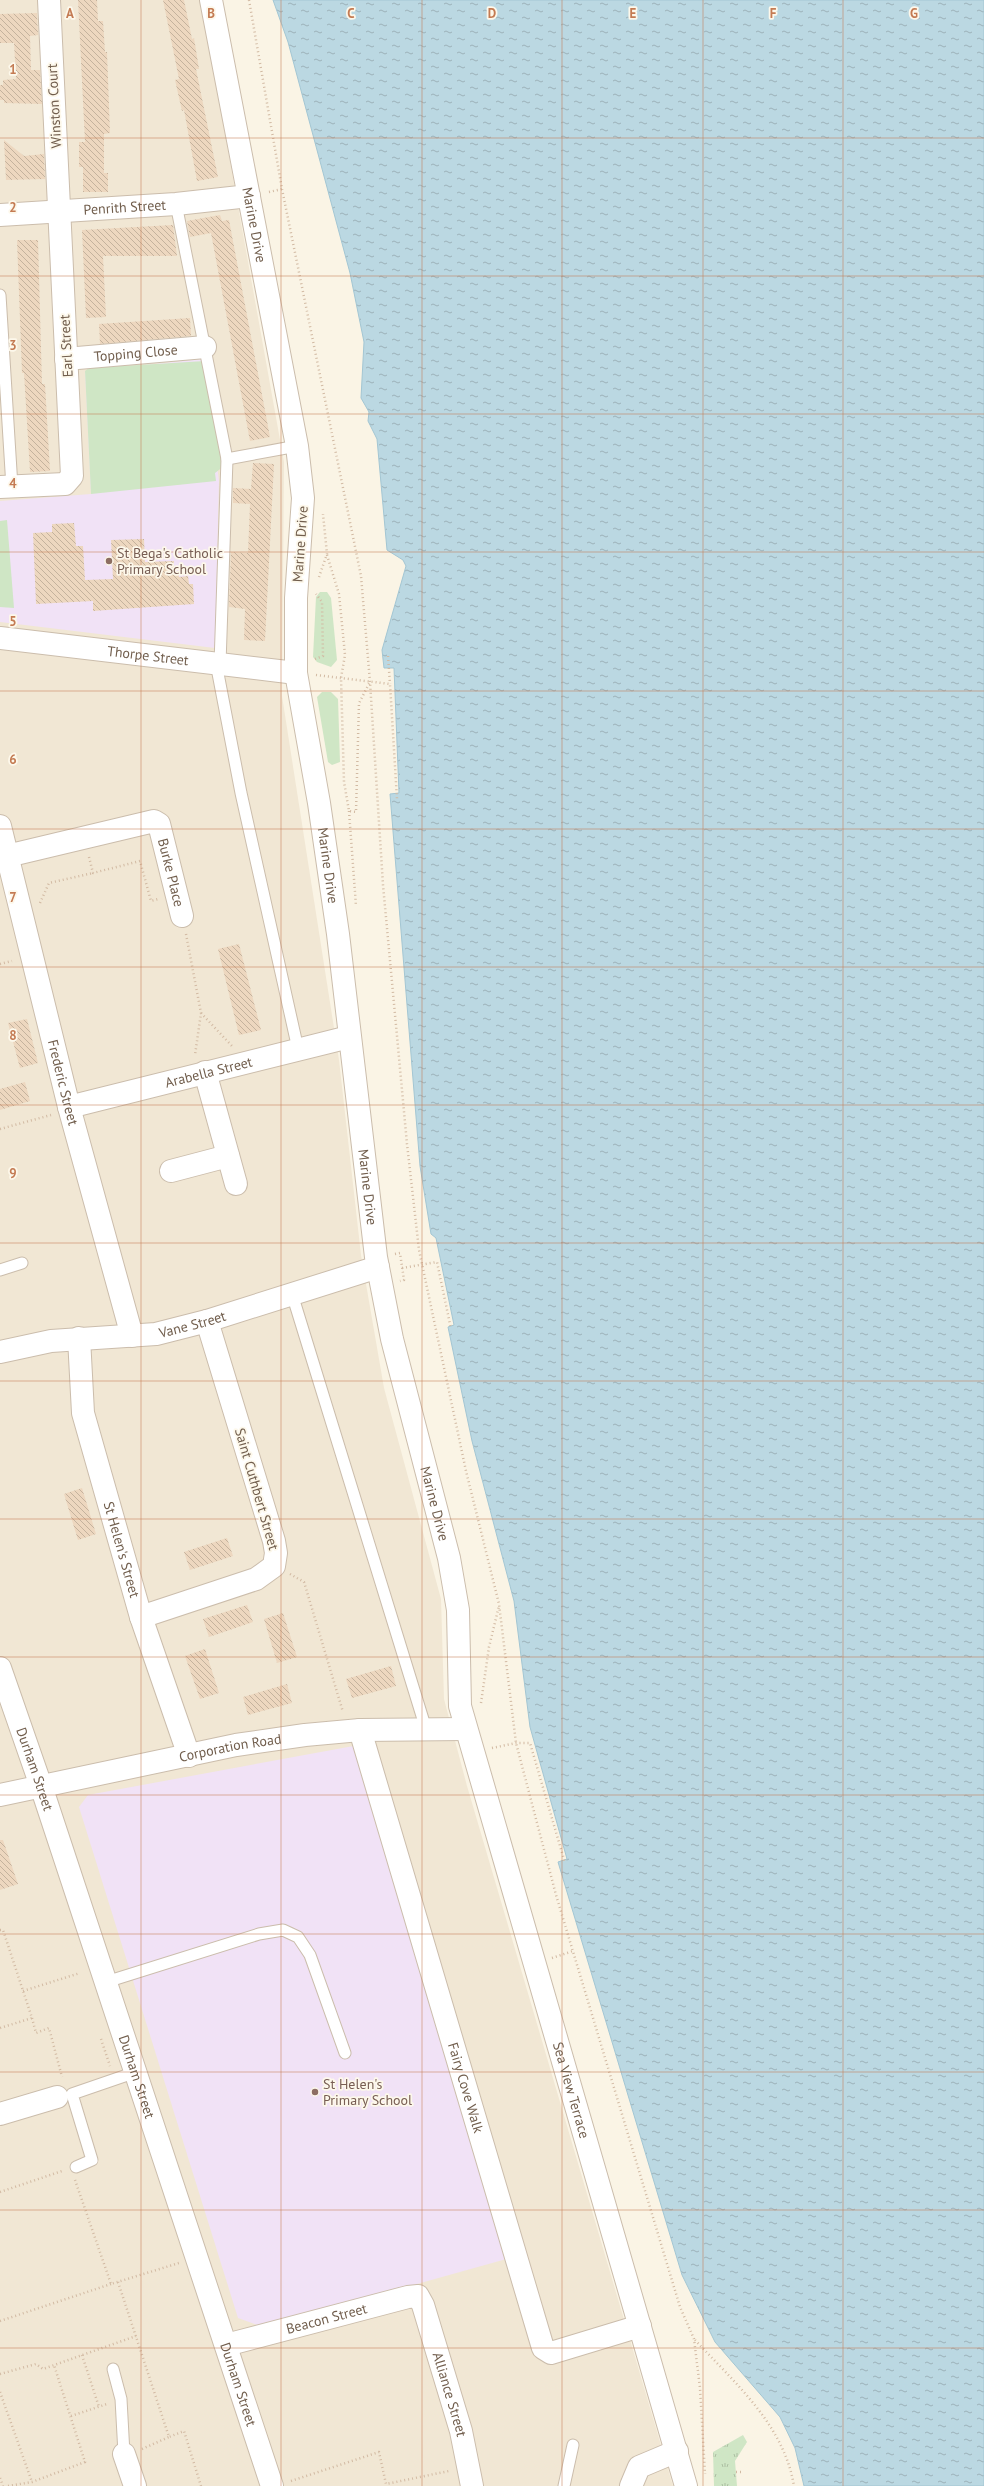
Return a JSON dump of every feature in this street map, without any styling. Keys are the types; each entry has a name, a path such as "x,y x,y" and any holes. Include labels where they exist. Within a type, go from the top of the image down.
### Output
{"street":[{"name":"Winston Court","path":"49,0 60,212"},
{"name":"Marine Drive","path":"211,0 297,446 303,498 296,598 378,1267 392,1339 448,1558 458,1610 458,1676 460,1706 465,1729"},
{"name":"Penrith Street","path":"0,216 176,204 250,196"},
{"name":"Earl Street","path":"6,487 65,484 72,476 60,212"},
{"name":"Topping Close","path":"66,359 205,347"},
{"name":"Thorpe Street","path":"0,638 218,664 305,670"},
{"name":"Burke Place","path":"7,856 154,820 159,824 182,916"},
{"name":"Frederic Street","path":"0,826 22,916 62,1110 132,1336"},
{"name":"Arabella Street","path":"62,1110 199,1073 349,1037"},
{"path":"199,1073 228,1156 236,1184"},
{"path":"171,1171 228,1156"},
{"name":"Vane Street","path":"0,1352 51,1341 156,1334 207,1320 378,1267"},
{"name":"Saint Cuthbert Street","path":"141,1617 256,1580 274,1566 276,1553 274,1541 207,1320"},
{"name":"St Helen's Street","path":"79,1338 83,1413 141,1617 189,1756"},
{"name":"Durham Street","path":"0,1668 41,1786 226,2345 278,2485"},
{"name":"Corporation Road","path":"0,1795 244,1744 354,1730 465,1729"},
{"name":"Sea View Terrace","path":"465,1729 677,2451 696,2483"},
{"name":"Fairy Cove Walk","path":"354,1730 543,2348 551,2353 640,2326"},
{"path":"0,2114 60,2089"},
{"name":"Beacon Street","path":"226,2345 408,2297 418,2296 423,2304"},
{"name":"Alliance Street","path":"423,2304 461,2431 470,2477"},
{"path":"631,2486 638,2467 677,2451"},
{"path":"124,2456 134,2486"}],"lane":[{"path":"176,204 227,459 218,664 249,830 298,1049"},
{"path":"0,295 6,487"},
{"path":"227,459 297,446"},
{"path":"0,1270 22,1263"},
{"path":"292,1294 426,1729"},
{"path":"106,1982 259,1934 283,1930 298,1937 310,1955 345,2053"},
{"path":"73,2168 92,2160 72,2094 136,2072"},
{"path":"113,2369 121,2399 124,2456"},
{"path":"564,2486 573,2445"}],"path":[{"path":"249,0 282,189 361,576 370,682 383,885 406,1144 422,1265 466,1471 499,1604 516,1743 573,1951 680,2306 694,2340 700,2388 702,2452 696,2483"},
{"path":"327,554 339,594 345,655 341,678 344,782 349,812 356,912"},
{"path":"305,670 323,656 322,602 313,593"},
{"path":"388,656 397,799"},
{"path":"305,670 341,678 390,684"},
{"path":"349,812 356,812 359,703 370,682"},
{"path":"84,838 93,873"},
{"path":"22,916 36,910 49,883 140,861 151,901 177,895"},
{"name":"Burke Place","path":"182,916 201,1013 199,1073"},
{"path":"201,1013 247,1062"},
{"path":"0,1129 62,1110"},
{"path":"400,1253 404,1280"},
{"path":"402,1268 437,1262 451,1329"},
{"path":"274,1566 304,1582 354,1730"},
{"path":"481,1705 489,1647 499,1604"},
{"path":"489,1749 516,1743 530,1743 565,1864"},
{"path":"0,1930 2,1930 36,2033 49,2028 60,2089"},
{"path":"551,1958 573,1951"},
{"path":"23,1991 80,1972 82,1979"},
{"path":"0,2028 32,2018"},
{"path":"101,2036 114,2080"},
{"path":"0,2192 73,2168 111,2284"},
{"path":"0,2321 197,2257"},
{"path":"118,2282 169,2437"},
{"path":"0,2374 36,2364 43,2369 136,2336"},
{"path":"694,2340 762,2413 780,2441 792,2472 794,2486"},
{"path":"82,2355 99,2407"},
{"path":"8,2486 32,2482 85,2462 54,2365"},
{"path":"0,2392 32,2482"},
{"path":"71,2416 121,2399"},
{"path":"124,2456 184,2431 201,2486"},
{"path":"278,2485 379,2452 386,2484 470,2477"},
{"path":"736,2472 743,2472"},
{"path":"0,2478 3,2486"}],"shaded area":[{"path":"0,0 201,0 284,462 282,696 339,1060 361,1255 384,1388 441,1599 444,1699 467,1786 673,2486 0,2486"},
{"name":"St Bega's Catholic Primary School","path":"203,359 219,481 215,648 0,622 0,501 91,494 85,371"},
{"name":"St Helen's Primary School","path":"359,1745 510,2258 263,2327 238,2318 79,1807 88,1795"}],"green space":[{"path":"205,361 224,466 215,473 216,481 91,494 85,371 89,368"},
{"path":"7,520 14,608 0,607 0,521"},
{"path":"320,592 327,592 331,598 337,660 331,667 317,662 313,657 316,597"},
{"path":"322,692 331,692 338,699 340,762 332,765 328,762 317,697"},
{"path":"743,2435 747,2442 735,2461 737,2486 714,2486 713,2452"}],"water":[{"path":"273,0 984,0 984,2486 804,2486 795,2448 780,2417 715,2342 682,2275 558,1862 567,1859 530,1727 514,1601 472,1441 448,1327 454,1325 436,1238 431,1234 420,1166 390,794 399,793 394,668 384,668 382,650 406,566 403,560 387,550 377,439 368,421 369,412 361,398 364,342 350,273 288,42"}],"building":[{"path":"78,0 97,0 98,21 103,21 105,52 107,52 110,133 104,134 104,173 108,173 108,192 83,192 83,167 79,167 79,142 85,142"},
{"path":"163,0 184,0 192,39 194,38 199,69 196,69 218,177 197,181 184,110 182,111 175,80 179,79"},
{"path":"37,13 38,35 30,36 31,70 40,70 42,104 4,103 4,100 0,100 0,85 3,85 3,80 16,79 14,43 0,43 0,14"},
{"path":"4,140 24,156 44,154 45,179 6,180"},
{"path":"220,215 222,221 229,220 270,437 250,441 211,233 190,237 187,221"},
{"path":"173,225 177,256 103,256 106,317 86,318 82,230"},
{"path":"17,240 38,240 42,384 45,384 50,471 30,472 24,373 22,373"},
{"path":"190,318 191,336 100,344 99,324"},
{"path":"253,463 274,464 265,641 244,640 245,609 229,607 231,552 248,553 250,504 233,503 233,488 251,489"},
{"path":"74,523 76,546 83,546 85,580 113,579 111,540 144,539 145,562 174,561 174,571 178,571 179,577 188,576 189,584 193,584 194,604 93,611 93,601 36,604 33,533 52,532 52,524"},
{"path":"239,944 261,1030 239,1035 218,949"},
{"path":"27,1019 38,1063 20,1068 8,1023"},
{"path":"25,1082 30,1101 0,1110 0,1089"},
{"path":"82,1488 96,1534 78,1540 64,1494"},
{"path":"227,1538 233,1556 190,1570 184,1552"},
{"path":"247,1605 253,1622 209,1637 203,1619"},
{"path":"283,1613 297,1657 277,1663 264,1619"},
{"path":"205,1649 219,1693 200,1699 185,1656"},
{"path":"391,1666 396,1686 352,1698 346,1679"},
{"path":"287,1684 292,1703 248,1715 243,1697"},
{"path":"0,1840 3,1840 18,1884 0,1890"}],"place":[{"name":"St Bega's Catholic Primary School","path":"109,561"},
{"name":"St Helen's Primary School","path":"315,2092"}]}
